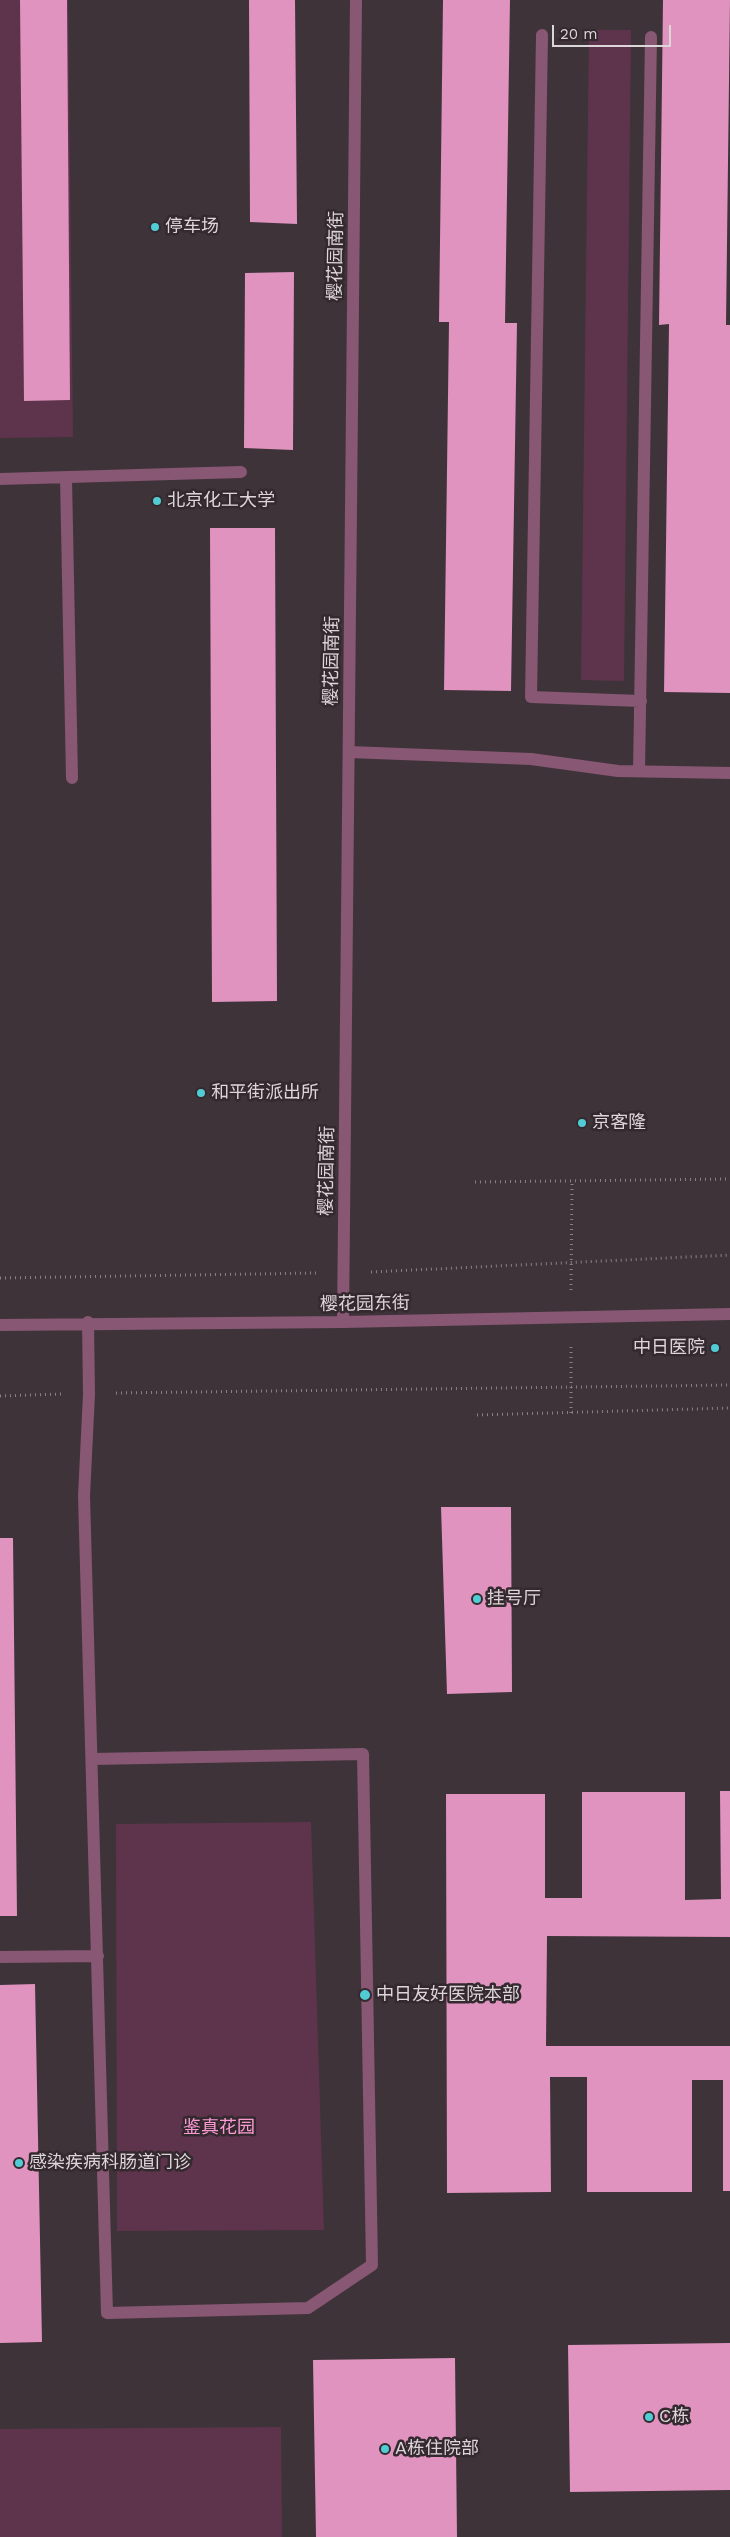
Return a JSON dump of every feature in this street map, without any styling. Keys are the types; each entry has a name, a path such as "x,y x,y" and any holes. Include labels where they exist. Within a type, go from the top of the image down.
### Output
{"street":[{"name":"樱花园南街","path":"343,1322 356,0"},
{"path":"542,35 531,697 641,701"},
{"path":"639,772 651,37"},
{"path":"0,479 241,472"},
{"path":"66,478 72,778"},
{"path":"349,752 531,759 639,772 730,773"},
{"name":"樱花园东街","path":"0,1324 343,1322 730,1314"},
{"path":"88,1322 90,1394 84,1496 92,1759 98,1956 106,2313 308,2308 372,2265 363,1754 92,1759"},
{"path":"0,1957 98,1956"}],"path":[{"path":"475,1182 730,1179"},
{"path":"0,1396 730,1385"},
{"path":"477,1415 730,1408"}],"green space":[{"path":"0,0 68,0 73,437 0,438"},
{"path":"589,30 631,30 624,681 581,680"},
{"name":"鉴真花园","path":"311,1822 324,2230 117,2231 116,1824"},
{"path":"281,2427 282,2537 0,2537 0,2429"}],"building":[{"path":"20,0 67,0 70,400 24,401"},
{"path":"249,0 295,0 297,224 250,222"},
{"path":"443,0 510,0 505,323 517,323 511,691 444,690 449,322 439,322"},
{"path":"663,0 730,0 726,325 730,325 730,693 664,692 669,324 659,325"},
{"path":"294,272 293,450 244,448 245,273"},
{"path":"210,528 275,528 277,1001 212,1002"},
{"name":"挂号厅","path":"441,1507 511,1507 512,1692 447,1694"},
{"path":"0,1538 13,1538 17,1916 0,1916"},
{"path":"720,1791 730,1791 730,1937 547,1936 546,2046 730,2046 730,2191 723,2191 723,2080 692,2080 692,2192 587,2192 587,2077 550,2077 551,2192 447,2193 446,1794 545,1794 545,1898 582,1898 582,1792 685,1792 685,1900 721,1899"},
{"name":"感染疾病科肠道门诊","path":"35,1984 42,2342 0,2343 0,1985"},
{"name":"C栋","path":"730,2343 730,2490 570,2492 568,2345"},
{"name":"A栋住院部","path":"455,2358 457,2537 316,2537 313,2360"}],"place":[{"name":"停车场","path":"155,227"},
{"name":"北京化工大学","path":"157,501"},
{"name":"和平街派出所","path":"201,1093"},
{"name":"京客隆","path":"582,1123"},
{"name":"中日医院","path":"715,1348"},
{"name":"挂号厅","path":"477,1599"},
{"name":"中日友好医院本部","path":"365,1995"},
{"name":"感染疾病科肠道门诊","path":"19,2163"},
{"name":"C栋","path":"649,2417"},
{"name":"A栋住院部","path":"385,2449"}]}
